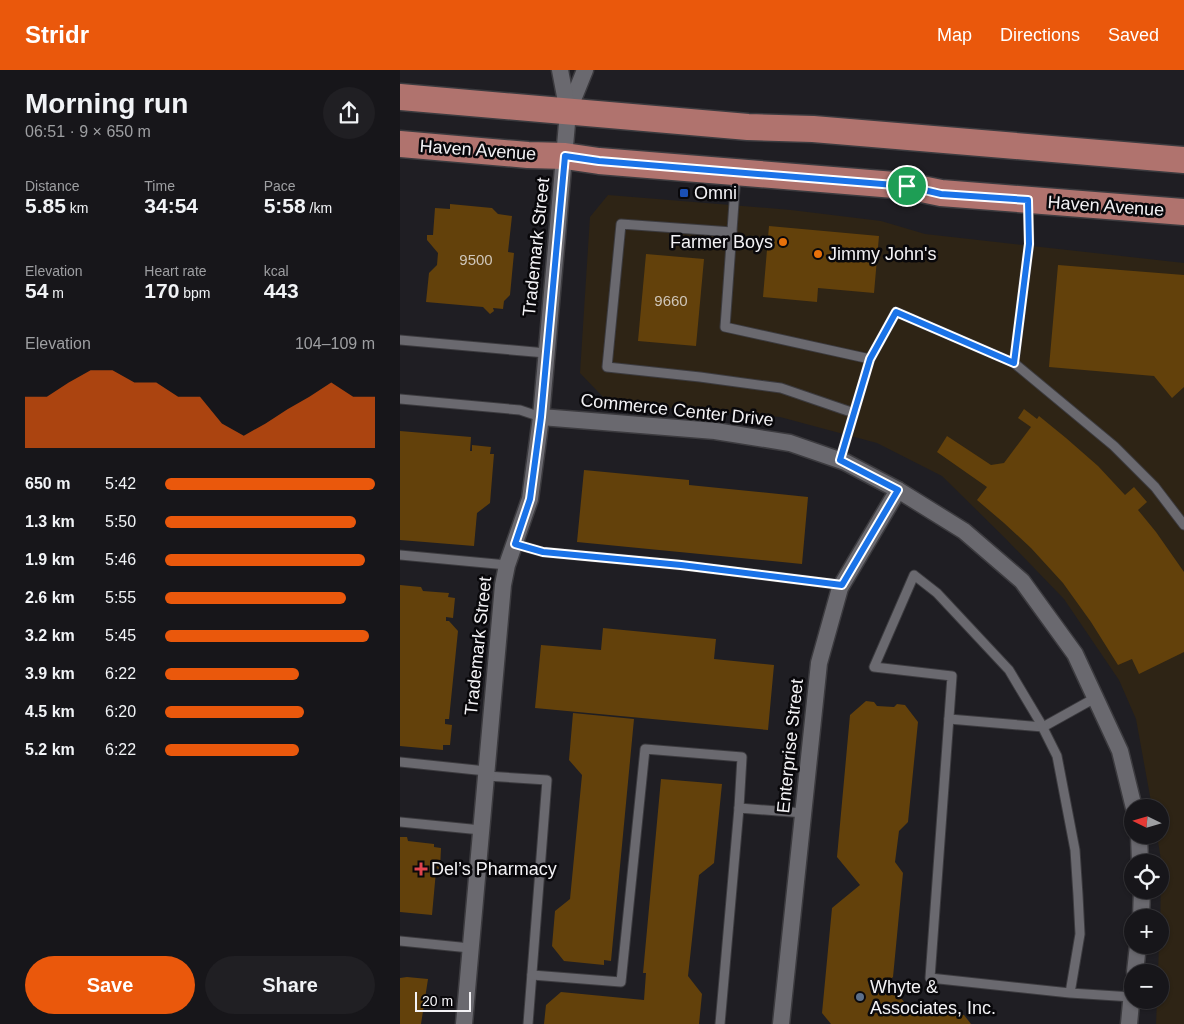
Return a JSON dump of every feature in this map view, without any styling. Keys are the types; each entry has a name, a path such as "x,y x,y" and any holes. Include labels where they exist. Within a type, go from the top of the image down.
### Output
{"main road":[{"path":"400,97 748,127 813,129 1184,160"},
{"name":"Haven Avenue","path":"400,144 528,155 565,156 599,161 907,186 941,194 1184,212"}],"street":[{"path":"560,70 568,112"},
{"path":"568,112 585,70"},
{"name":"Trademark Street","path":"464,1024 502,585 530,499 541,417 568,112"},
{"name":"Commerce Center Drive","path":"541,417 724,432 790,443 840,460 898,490 964,531 1022,581 1075,654 1120,751 1132,799"},
{"name":"Enterprise Street","path":"782,1024 819,663 842,585 898,490"},
{"path":"1129,1024 1131,1009"}],"lane":[{"path":"736,172 725,327 870,359"},
{"path":"1014,363 1029,244 1028,200"},
{"path":"732,232 621,224 607,368 700,377 781,388 854,414"},
{"path":"840,460 870,359 896,312 1014,363 1114,446 1155,487 1184,525"},
{"path":"400,340 546,353"},
{"path":"400,399 520,410 541,417"},
{"path":"515,544 543,552 681,565 842,585"},
{"path":"400,555 507,565"},
{"path":"1070,993 1080,934 1075,850 1057,756 1043,727 1008,670 937,593 914,575 874,667 952,676 930,978 1070,993 1124,996"},
{"path":"949,719 1043,727 1095,698"},
{"path":"532,975 621,982 644,750 742,757 720,1024"},
{"path":"400,762 546,780 528,1024"},
{"path":"739,808 804,813"},
{"path":"400,822 481,830"},
{"path":"400,942 470,948"}],"shaded area":[{"path":"608,195 791,210 881,221 925,234 1184,263 1184,1024 1156,1024 1157,1009 1169,1009 1169,964 1158,964 1159,954 1169,954 1169,909 1160,909 1161,899 1169,899 1169,854 1160,854 1158,844 1169,844 1169,799 1151,799 1136,719 1119,680 1064,599 942,476 877,443 780,417 671,408 603,397 580,373 590,217"}],"building":[{"path":"450,204 492,208 498,214 512,216 508,252 514,253 510,295 504,301 503,309 493,308 494,311 490,314 483,307 426,302 429,273 437,265 438,253 427,240 427,235 433,235 435,208 450,209"},
{"path":"769,226 879,236 874,293 818,288 817,302 763,297"},
{"path":"646,254 704,259 696,346 638,341"},
{"path":"1058,265 1184,275 1184,387 1172,398 1154,376 1049,367"},
{"path":"1024,409 1037,419 1039,416 1066,438 1098,466 1125,495 1134,487 1147,502 1138,510 1184,572 1184,652 1139,674 1132,659 1118,665 1091,622 1063,583 1031,548 977,500 987,487 937,452 947,436 991,465 1004,463 1031,427 1018,418"},
{"path":"400,431 471,437 470,451 472,451 472,445 491,447 490,454 494,454 490,503 477,513 474,546 400,540"},
{"path":"584,470 689,480 689,485 808,497 802,564 577,542"},
{"path":"400,585 421,587 423,591 449,593 448,597 455,598 453,618 446,617 446,621 449,621 458,631 449,719 445,719 445,724 452,725 450,745 443,745 443,750 400,746"},
{"path":"603,628 716,639 714,659 774,665 768,730 535,708 541,645 601,650"},
{"path":"866,701 874,702 877,706 894,707 897,704 905,705 918,722 908,822 899,831 895,862 903,873 893,977 887,982 912,1011 964,1015 971,1024 831,1024 822,1013 832,908 860,885 837,857 850,715"},
{"path":"573,713 634,719 611,961 604,960 604,965 564,961 552,946 555,911 570,899 582,775 569,760"},
{"path":"661,779 722,784 714,863 699,875 688,976 702,994 699,1024 544,1024 546,1005 561,992 644,1000 646,973 643,973"},
{"path":"400,837 407,837 408,841 434,844 434,847 441,848 440,869 433,868 432,871 436,871 432,915 400,912"},
{"path":"400,978 428,979 421,1024 400,1024"}],"place":[{"name":"Omni","path":"684,193"},
{"name":"Farmer Boys","path":"783,242"},
{"name":"Jimmy John's","path":"818,254"},
{"name":"Del’s Pharmacy","path":"421,869"},
{"name":"Whyte & Associates, Inc.","path":"860,997"}],"route":[{"path":"565,156 599,161 907,186 941,194 1028,200 1029,244 1014,363 896,312 870,359 840,460 898,490 842,585 681,565 543,552 515,544 530,499 541,417 565,156"}]}
